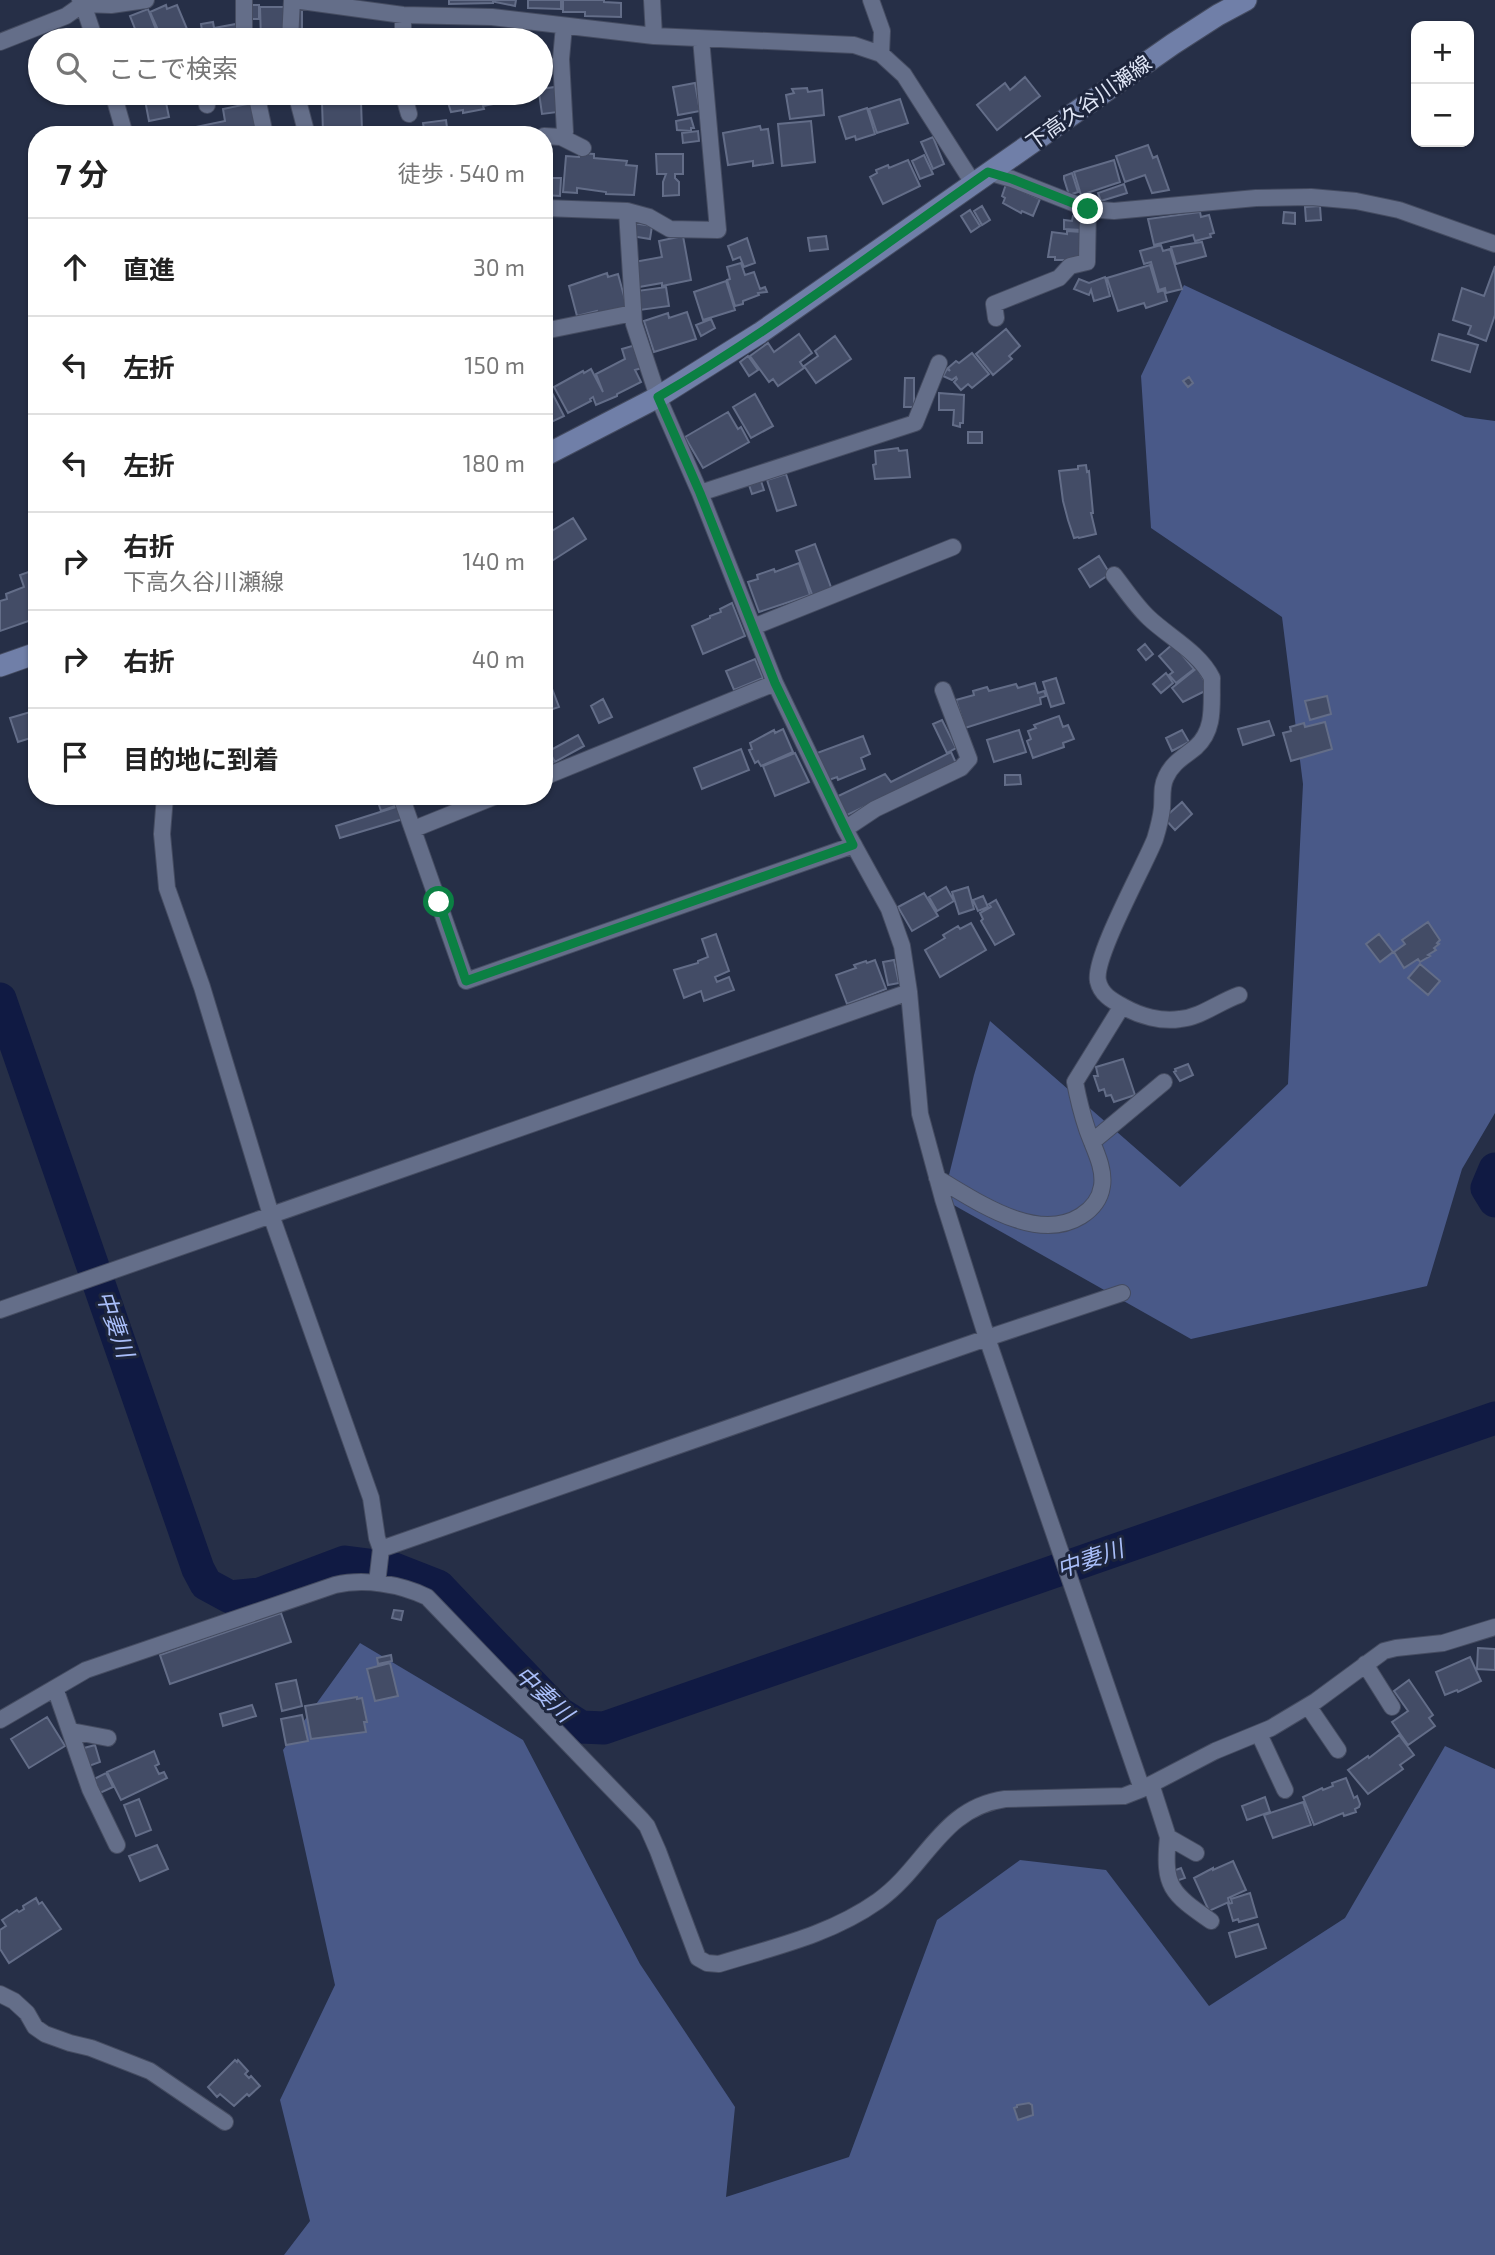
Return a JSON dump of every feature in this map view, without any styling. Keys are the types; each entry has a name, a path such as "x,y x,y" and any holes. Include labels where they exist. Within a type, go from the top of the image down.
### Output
{"main road":[{"name":"下高久谷川瀬線","path":"553,451 658,397 770,326 1173,44 1246,0"},
{"path":"0,666 28,656"}],"street":[{"path":"36,28 66,16 82,2 110,5 146,0"},
{"path":"244,0 244,28"},
{"path":"291,28 293,0 347,4 403,15 436,8 654,36 853,45 881,54 904,75 980,177 1012,179 1088,209 1114,211 1256,198 1311,197 1356,201 1399,210 1495,244"},
{"path":"652,0 654,36"},
{"path":"870,0 882,31 881,54"},
{"path":"82,2 91,28"},
{"path":"403,15 403,28"},
{"path":"561,137 565,132 561,59 564,26"},
{"path":"0,42 28,31"},
{"path":"553,208 627,211 649,217 670,229 718,230 701,39"},
{"path":"116,105 122,126"},
{"path":"259,105 263,126"},
{"path":"299,105 305,126"},
{"path":"406,105 409,114"},
{"path":"553,137 561,137 583,148"},
{"path":"996,318 994,304 1059,278 1070,266 1087,262 1088,209"},
{"path":"627,211 634,324 658,397 700,493 775,683 853,845 889,909 902,946 909,992 920,1114 987,1338 1066,1568 1168,1837 1166,1873 1171,1885 1186,1903 1211,1920"},
{"path":"553,329 633,313"},
{"path":"700,493 915,423 939,363"},
{"path":"753,627 953,547"},
{"path":"1114,575 1147,617 1202,664 1212,678 1211,723 1205,737 1194,749 1178,759 1167,774 1162,786 1162,807 1155,838 1102,955 1098,980 1111,1000 1156,1019 1180,1019 1197,1015 1239,995"},
{"path":"553,773 775,683"},
{"path":"845,829 875,809 961,768 969,759 943,690"},
{"path":"164,805 162,834 167,888 202,987 271,1215 371,1497 379,1567"},
{"path":"405,805 466,981 853,845"},
{"path":"414,829 474,805"},
{"path":"0,1310 909,992"},
{"path":"937,1178 998,1213 1025,1222 1052,1224 1072,1221 1096,1204 1102,1188 1102,1174 1075,1082 1122,1006"},
{"path":"1092,1142 1164,1082"},
{"path":"0,1720 86,1670 351,1581 379,1567 987,1338 1122,1293"},
{"path":"379,1567 427,1597 647,1826 698,1958 707,1963 719,1964 814,1936 858,1914 897,1886 953,1822 971,1809 989,1801 1124,1796 1215,1751 1259,1734 1308,1706 1384,1651 1443,1643 1495,1627"},
{"path":"1366,1664 1392,1707"},
{"path":"55,1688 90,1789 117,1845"},
{"path":"1308,1706 1338,1750"},
{"path":"71,1731 108,1738"},
{"path":"1259,1734 1286,1790"},
{"path":"1168,1837 1196,1853"},
{"path":"0,1994 14,2001 27,2013 35,2027 45,2034 150,2071 225,2122"}],"shaded area":[{"path":"1184,285 1465,417 1495,421 1495,1113 1462,1169 1427,1286 1191,1339 943,1199 990,1021 1180,1187 1288,1084 1303,784 1282,617 1151,528 1141,376"},
{"path":"360,1643 523,1740 640,1964 735,2107 726,2197 849,2157 937,1920 1020,1860 1106,1870 1209,2006 1345,1918 1445,1746 1495,1769 1495,2255 284,2255 310,2221 280,2100 335,1985 283,1750"}],"building":[{"path":"449,0 493,0 493,3 449,4"},
{"path":"495,0 516,0 515,6"},
{"path":"528,0 561,0 561,9 528,8"},
{"path":"563,0 604,0 621,3 621,17 563,12"},
{"path":"166,5 167,9 177,5 187,28 157,28 150,12"},
{"path":"249,5 259,5 259,19 249,19"},
{"path":"260,7 284,7 284,28 261,28"},
{"path":"148,9 155,28 135,28 130,16"},
{"path":"295,10 302,10 302,28 294,28"},
{"path":"213,22 214,28 202,28 201,24"},
{"path":"236,24 237,28 214,28"},
{"path":"1025,77 1040,96 997,130 977,105 1005,83 1010,90"},
{"path":"695,83 700,111 678,115 673,87"},
{"path":"553,87 558,112 542,114 541,105 553,105"},
{"path":"807,88 808,92 822,90 824,115 790,119 786,95 794,93 792,89"},
{"path":"900,99 908,123 877,133 869,109"},
{"path":"146,105 166,105 169,117 149,121"},
{"path":"252,105 257,126 201,126 225,121 223,109"},
{"path":"322,105 361,105 362,126 323,126"},
{"path":"449,105 488,105 483,106 484,109 463,113 463,110 451,112"},
{"path":"867,108 875,134 856,140 855,136 846,139 839,117"},
{"path":"691,118 694,128 691,128 691,131 677,130 676,121"},
{"path":"446,120 447,126 424,126 423,123"},
{"path":"811,121 815,162 782,166 778,124"},
{"path":"760,126 761,130 768,129 773,163 753,166 753,161 728,165 723,133"},
{"path":"698,131 699,141 683,143 682,133"},
{"path":"933,137 944,164 933,169 921,142"},
{"path":"1148,145 1153,158 1157,156 1169,190 1152,193 1145,175 1125,182 1116,156"},
{"path":"579,153 594,154 594,158 627,161 626,165 637,166 634,195 606,194 577,188 577,193 563,192 566,156 579,157"},
{"path":"656,154 683,154 683,174 675,174 679,182 679,195 663,196 666,174 657,174"},
{"path":"924,155 933,174 920,179 912,161"},
{"path":"908,160 920,186 883,204 870,177 877,173 876,170"},
{"path":"1114,160 1120,182 1081,195 1074,172"},
{"path":"1072,173 1078,192 1069,195 1064,176"},
{"path":"553,178 561,178 560,196 553,196"},
{"path":"1006,184 1040,199 1033,216 1003,203"},
{"path":"1124,184 1127,193 1101,201 1098,193"},
{"path":"982,206 990,220 982,225 974,211"},
{"path":"1320,206 1321,220 1306,221 1305,207"},
{"path":"970,210 980,226 971,232 961,216"},
{"path":"1200,212 1201,217 1209,215 1214,233 1210,234 1211,237 1195,241 1193,235 1154,245 1148,219"},
{"path":"1284,212 1295,213 1295,224 1283,223"},
{"path":"1073,216 1082,217 1082,230 1064,229 1064,220 1072,221"},
{"path":"633,223 652,226 650,239 631,236"},
{"path":"1067,231 1082,232 1081,260 1055,260 1055,257 1048,257 1052,232 1067,234"},
{"path":"683,236 691,280 639,287 634,262 662,257 659,241"},
{"path":"826,236 828,249 810,251 808,238"},
{"path":"747,238 755,263 744,267 740,257 733,260 728,246"},
{"path":"1202,242 1206,256 1176,264 1171,247"},
{"path":"1161,245 1163,251 1170,249 1182,289 1166,293 1165,288 1159,290 1151,262 1144,264 1140,251"},
{"path":"741,263 745,275 754,272 760,289 765,287 767,292 758,293 759,295 735,306 727,280 730,279 727,267"},
{"path":"1150,265 1158,292 1164,290 1167,301 1146,308 1144,303 1118,311 1107,278"},
{"path":"1495,266 1495,315 1486,341 1468,334 1471,326 1453,320 1462,288 1484,296"},
{"path":"607,273 608,277 618,274 627,307 598,315 597,311 577,316 569,286"},
{"path":"1105,277 1110,296 1094,301 1091,290 1089,295 1074,289 1079,279 1089,283"},
{"path":"726,281 735,310 703,320 694,292"},
{"path":"666,287 669,306 640,310 637,291"},
{"path":"687,312 696,339 654,352 644,321 668,313 669,318"},
{"path":"711,319 715,328 701,336 696,325"},
{"path":"1006,329 1020,346 1009,356 1012,359 993,375 976,354"},
{"path":"799,334 812,353 800,362 804,368 778,386 773,379 769,382 750,356 768,343 774,352"},
{"path":"1439,334 1478,345 1470,372 1432,360"},
{"path":"835,336 851,359 816,383 804,366 818,356 815,351"},
{"path":"632,346 642,368 635,370 641,382 596,405 593,397 591,401 568,413 554,387 591,369 603,392 596,374 625,359 622,349"},
{"path":"972,353 989,374 972,388 968,384 961,390 954,382 956,377 952,380 943,376 956,361 959,363"},
{"path":"748,356 758,370 749,376 740,362"},
{"path":"1189,377 1193,383 1188,387 1183,381"},
{"path":"905,378 914,378 914,407 904,407"},
{"path":"939,393 964,395 963,423 960,423 960,427 953,425 954,410 939,410"},
{"path":"755,394 773,426 751,438 733,407"},
{"path":"553,395 564,416 553,421"},
{"path":"728,412 749,442 703,468 685,437"},
{"path":"968,432 982,432 982,443 968,443"},
{"path":"898,448 899,451 907,450 910,477 875,479 875,451"},
{"path":"1086,465 1087,472 1089,471 1091,513 1096,534 1074,538 1063,501 1059,471 1078,469 1078,466"},
{"path":"786,474 796,505 777,511 767,480"},
{"path":"761,481 764,490 752,494 749,485"},
{"path":"573,518 586,539 553,560 553,530"},
{"path":"815,544 832,590 813,597 796,551"},
{"path":"1099,556 1110,574 1090,587 1079,569"},
{"path":"799,563 810,595 759,612 748,582 758,579 757,575"},
{"path":"28,572 28,621 0,631 0,601 7,599 6,594 24,587 20,575"},
{"path":"732,603 745,636 703,654 692,626 721,612 720,609"},
{"path":"1145,644 1153,654 1146,660 1138,650"},
{"path":"1173,644 1194,669 1176,683 1169,675 1173,672 1159,656"},
{"path":"755,659 763,678 734,690 726,671"},
{"path":"1197,668 1209,689 1183,702 1172,688"},
{"path":"1166,673 1173,683 1161,693 1153,684"},
{"path":"1056,678 1064,703 1051,707 1043,682"},
{"path":"1035,683 1038,693 1044,691 1046,696 1040,698 1041,704 965,728 956,700 974,695 973,691 987,687 989,691 1016,684 1018,688"},
{"path":"553,691 559,707 553,709"},
{"path":"1327,696 1331,714 1310,720 1305,701"},
{"path":"603,699 612,717 599,723 591,706"},
{"path":"28,713 28,739 18,742 10,718"},
{"path":"1059,716 1063,727 1068,725 1074,739 1063,743 1064,747 1033,758 1027,741 1031,739 1028,731 1036,728 1034,725"},
{"path":"942,720 956,748 947,753 933,724"},
{"path":"1269,721 1274,735 1243,745 1238,729"},
{"path":"1325,722 1332,749 1291,761 1283,733 1291,731 1290,727 1304,723 1305,727"},
{"path":"783,729 793,752 761,766 758,761 755,763 749,750 752,749 750,743 774,730 775,733"},
{"path":"1019,730 1026,752 994,762 987,740"},
{"path":"1182,730 1189,742 1172,751 1166,738"},
{"path":"578,735 584,746 555,762 553,749"},
{"path":"863,736 870,754 861,758 865,769 838,780 837,777 829,780 817,753"},
{"path":"741,749 749,770 702,789 694,768"},
{"path":"951,752 956,763 845,816 836,797 885,774 891,782"},
{"path":"795,753 809,782 775,796 763,766"},
{"path":"1005,775 1020,775 1021,784 1005,785"},
{"path":"1182,802 1192,814 1175,830 1164,818"},
{"path":"379,805 398,805 381,811"},
{"path":"399,806 403,819 340,838 336,826"},
{"path":"946,887 954,901 937,911 929,897"},
{"path":"968,887 974,909 959,914 952,892"},
{"path":"924,893 938,916 912,931 898,907"},
{"path":"983,896 988,907 978,911 973,900"},
{"path":"996,900 1014,934 995,945 981,921 983,919 980,913 991,907 989,904"},
{"path":"1428,922 1440,940 1434,948 1436,950 1420,962 1418,959 1404,968 1394,952 1405,944 1402,940"},
{"path":"971,923 986,950 940,977 925,950 958,926 960,929"},
{"path":"716,934 729,971 715,977 717,982 729,977 734,990 704,1001 701,991 684,998 674,970 708,957 702,939"},
{"path":"1379,934 1393,952 1380,962 1366,944"},
{"path":"875,960 886,989 847,1004 836,975 856,968 854,965"},
{"path":"894,960 899,983 888,985 883,962"},
{"path":"1420,964 1440,981 1428,995 1408,978"},
{"path":"1123,1059 1135,1095 1114,1102 1111,1095 1106,1096 1104,1089 1099,1091 1094,1076 1098,1076 1096,1067"},
{"path":"1188,1064 1193,1075 1180,1081 1175,1069"},
{"path":"394,1610 403,1611 401,1620 392,1618"},
{"path":"281,1613 291,1642 170,1684 160,1655"},
{"path":"1478,1648 1495,1649 1495,1670 1477,1669"},
{"path":"391,1655 392,1661 378,1664 377,1658"},
{"path":"1470,1657 1481,1681 1445,1695 1436,1672"},
{"path":"390,1663 398,1696 375,1701 367,1669"},
{"path":"296,1680 302,1706 282,1711 276,1684"},
{"path":"1409,1680 1433,1715 1429,1718 1435,1726 1408,1745 1392,1722 1408,1711 1394,1691"},
{"path":"362,1698 367,1722 364,1722 366,1732 311,1739 305,1706"},
{"path":"252,1705 256,1716 223,1726 220,1714"},
{"path":"302,1715 308,1741 286,1745 281,1719"},
{"path":"47,1717 65,1746 29,1768 11,1739"},
{"path":"1399,1735 1414,1755 1400,1765 1403,1769 1368,1794 1348,1770"},
{"path":"95,1745 100,1762 89,1766 84,1748"},
{"path":"154,1751 159,1764 155,1766 159,1774 164,1772 167,1778 121,1800 107,1772"},
{"path":"106,1773 113,1787 100,1793 94,1779"},
{"path":"1346,1778 1354,1798 1357,1796 1360,1804 1355,1809 1356,1812 1344,1816 1343,1813 1314,1825 1303,1797"},
{"path":"1265,1797 1270,1812 1247,1820 1242,1806"},
{"path":"139,1799 151,1830 136,1836 124,1805"},
{"path":"1303,1802 1311,1825 1273,1838 1264,1815"},
{"path":"157,1845 168,1869 140,1881 129,1856"},
{"path":"1233,1861 1246,1890 1209,1911 1194,1878"},
{"path":"1181,1868 1185,1878 1176,1881 1173,1871"},
{"path":"1250,1893 1257,1917 1233,1921 1228,1904 1232,1903 1231,1899"},
{"path":"36,1898 39,1904 42,1902 61,1929 9,1963 0,1949 0,1930 6,1926 2,1920 17,1910 19,1912 24,1909 23,1906"},
{"path":"1258,1924 1266,1948 1236,1957 1229,1933"},
{"path":"235,2060 248,2071 245,2074 249,2078 251,2076 260,2086 234,2106 220,2094 217,2097 208,2087"},
{"path":"1029,2103 1032,2105 1033,2115 1018,2120 1014,2108"}],"waterway":[{"name":"中妻川","path":"0,999 198,1569 206,1584 230,1597 260,1594 345,1562 392,1568 438,1586 559,1713 581,1727 604,1728 1495,1418"},
{"name":"中妻川","path":"1495,1169 1487,1188 1495,1201"}],"route":[{"path":"439,902 466,981 853,845 775,683 700,493 658,397 760,333 988,172 1088,209"}]}
